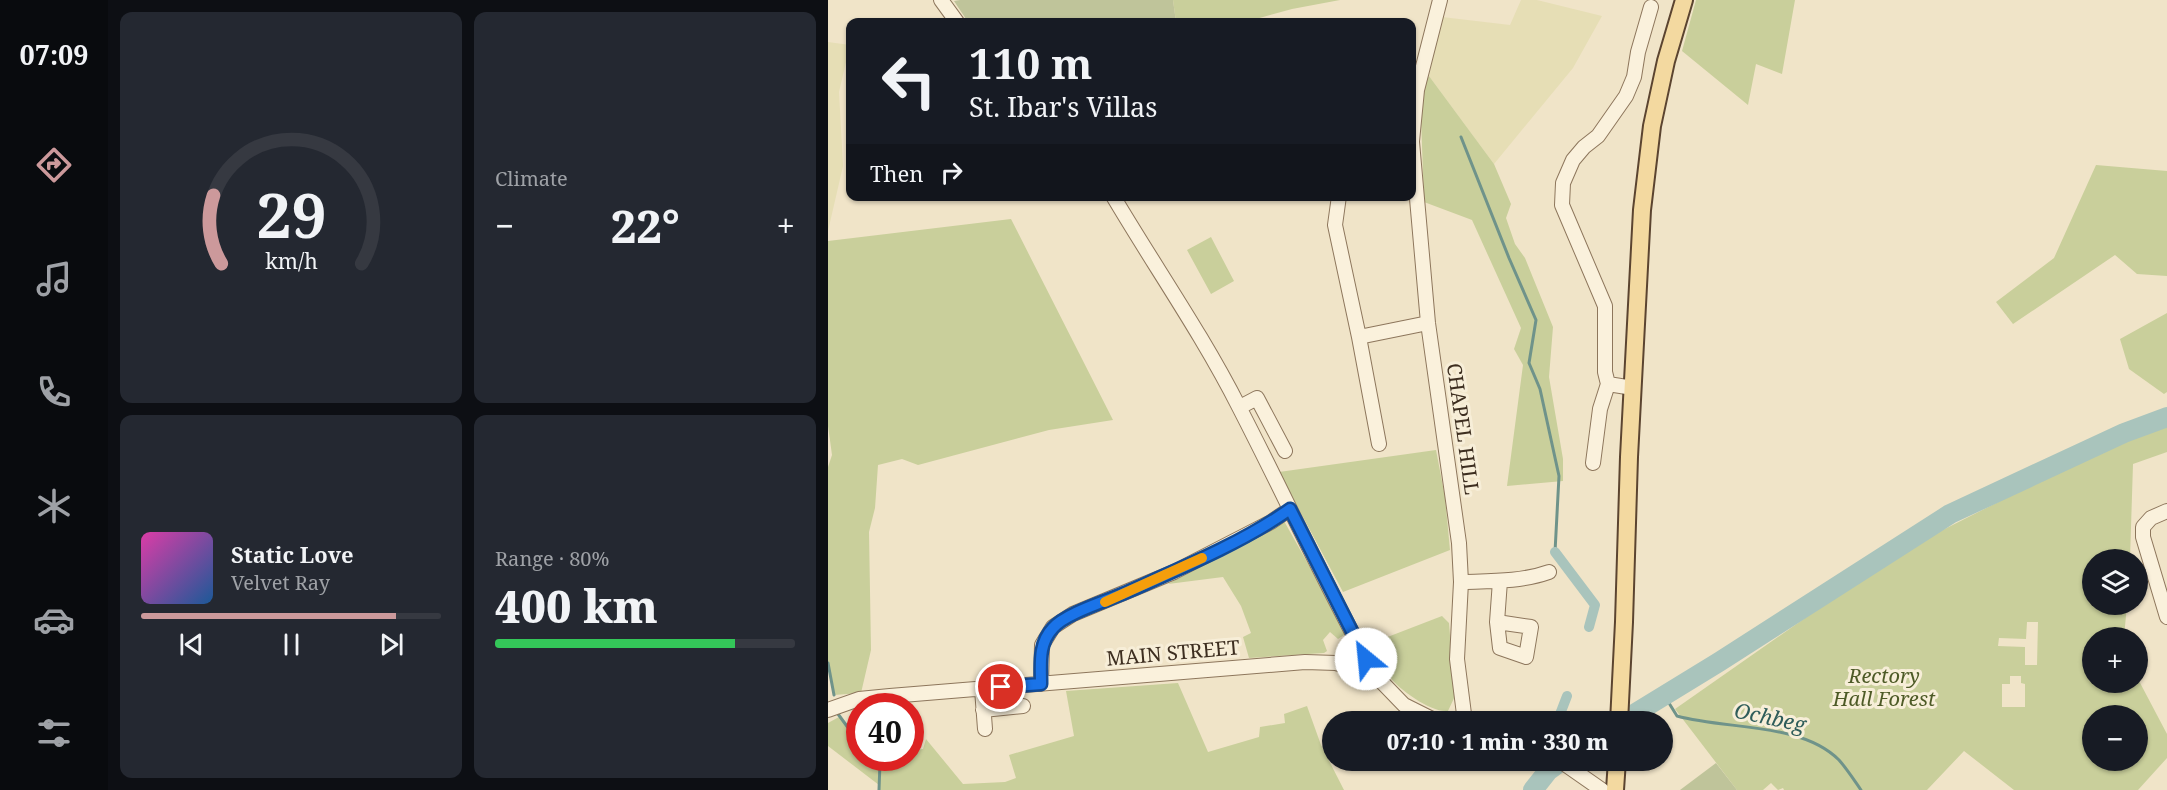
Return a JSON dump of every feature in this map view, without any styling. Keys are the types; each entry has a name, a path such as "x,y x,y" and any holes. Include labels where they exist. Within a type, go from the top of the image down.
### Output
{"main road":[{"path":"1620,711 1638,265 1652,126 1666,61 1684,0"},
{"path":"1615,790 1616,771"}],"street":[{"path":"941,0 954,18"},
{"name":"CHAPEL HILL","path":"1416,100 1440,0"},
{"path":"1593,463 1600,409 1608,384 1605,372 1605,306 1562,206 1563,183 1573,160 1598,136 1626,96 1634,77 1638,52 1651,6"},
{"name":"CHAPEL HILL","path":"1416,187 1428,323 1459,543 1461,582 1457,658 1464,711"},
{"path":"1116,201 1205,345 1239,407 1327,586 1375,675"},
{"path":"1338,201 1335,225 1379,444"},
{"path":"1359,337 1428,323"},
{"path":"1608,384 1633,388"},
{"path":"1239,407 1257,398 1285,451"},
{"path":"1041,684 1042,645 1053,627 1072,614 1174,572 1271,522 1290,509"},
{"path":"2167,512 2151,518 2143,526 2143,537 2167,617"},
{"path":"1461,582 1536,577 1549,572"},
{"path":"1497,622 1500,581"},
{"name":"MAIN STREET","path":"828,710 859,699 1305,662 1336,663 1375,675 1404,705 1416,711"},
{"path":"982,689 985,729"},
{"path":"983,710 1023,706"},
{"path":"1572,771 1602,790"}],"shaded area":[{"path":"1521,0 1537,0 1602,16 1573,68 1494,164 1429,76 1442,17 1510,25"},
{"path":"828,42 846,44 846,62 839,92 843,166 828,231"}],"green space":[{"path":"1173,0 1340,0 1259,18 1175,18"},
{"path":"1173,0 1175,18 965,18 954,1"},
{"path":"1696,0 1795,0 1782,74 1756,64 1748,105 1682,51"},
{"path":"1429,76 1494,164 1511,204 1506,218 1515,244 1525,258 1553,327 1549,377 1563,459 1563,481 1507,486 1523,365 1514,349 1521,328 1472,220 1424,202 1420,90"},
{"path":"2096,165 2167,171 2167,276 2137,274 2115,255 2013,324 1996,302 2054,258"},
{"path":"1011,219 1113,420 1049,430 918,465 902,459 878,465 875,508 869,532 871,650 861,693 834,695 828,668 828,467 832,455 828,426 828,241"},
{"path":"1211,237 1234,281 1211,294 1187,250"},
{"path":"2167,313 2167,392 2164,394 2129,369 2120,339"},
{"name":"Rectory Hall Forest","path":"2167,426 2167,452 2133,464 2130,549 2082,549 2082,615 2126,615 2125,627 2082,627 2082,693 2145,693 2167,734 2167,758 2138,790 2014,790 1964,751 1927,790 1784,790 1783,788 1778,790 1771,783 1763,790 1737,790 1675,709 1808,616 1923,540 2105,448","holes":["2027,622 2038,622 2037,665 2025,665 2025,647 1998,646 1999,638 2026,639","2010,676 2021,676 2021,683 2025,684 2025,707 2002,707 2002,684 2010,684"]},
{"path":"1436,450 1445,497 1450,550 1343,592 1279,472"},
{"path":"1284,521 1347,633 1338,639 1330,632 1323,640 1327,651 1324,653 1249,658 1243,637 1251,633 1241,606 1223,577 1168,584"},
{"path":"1442,616 1449,623 1455,696 1448,711 1441,711 1416,700 1400,688 1387,672 1372,643"},
{"path":"1178,683 1208,752 1259,737 1260,727 1285,723 1284,714 1307,706 1322,747 1322,771 1334,771 1344,790 879,790 879,785 861,771 924,771 926,739 963,784 1005,782 1016,778 1009,755 1074,736 1066,691"},
{"path":"839,717 846,726 846,760 828,746 828,723"},
{"path":"1716,763 1737,790 1680,790"}],"waterway":[{"path":"1461,137 1536,320 1529,363 1540,389 1559,476 1555,552"},
{"path":"1639,711 1950,514 2124,433 2167,417"},
{"path":"1555,552 1595,605 1589,627"},
{"path":"828,663 834,695"},
{"name":"Ochbeg","path":"1664,695 1677,716 1762,729 1805,739 1823,748 1839,760 1861,790"},
{"path":"1561,711 1567,696"},
{"path":"838,714 846,725"},
{"path":"879,790 880,771"},
{"path":"1533,790 1548,771"}],"slow traffic":[{"path":"1105,602 1202,558"}],"route":[{"path":"1001,687 1041,684 1042,645 1053,627 1072,614 1174,572 1271,522 1290,509 1366,659"}]}
